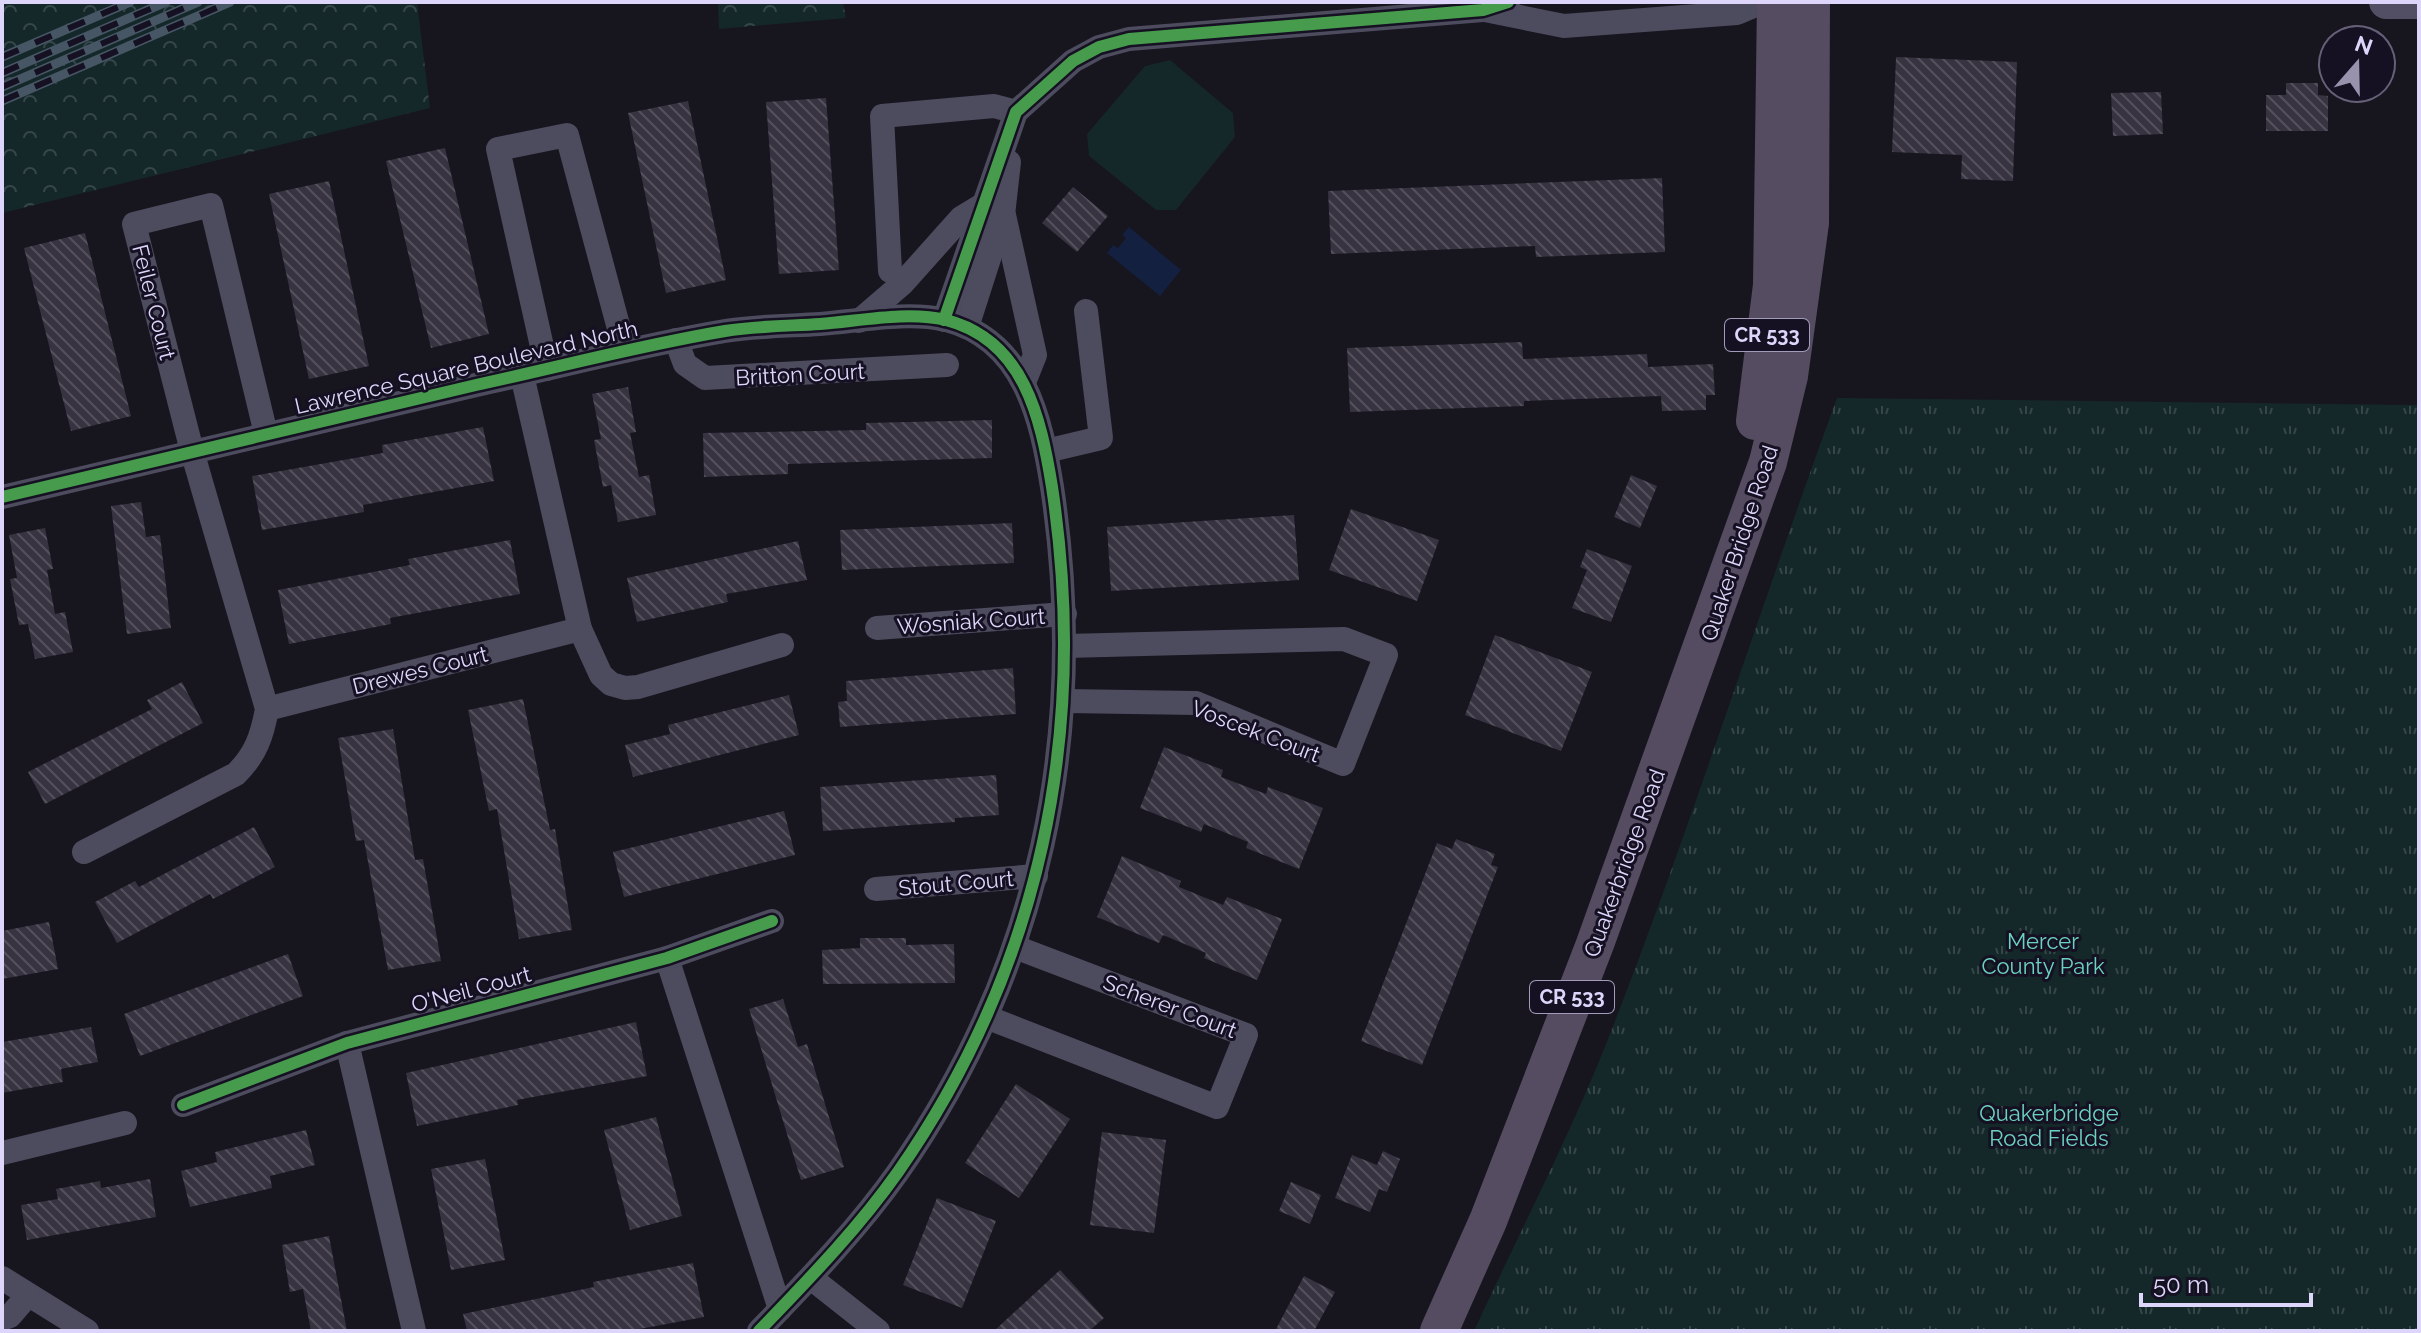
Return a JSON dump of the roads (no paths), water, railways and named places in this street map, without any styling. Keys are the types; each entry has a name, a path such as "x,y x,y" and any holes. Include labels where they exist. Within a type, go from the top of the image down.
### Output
{"main road":[{"name":"Quaker Bridge Road","path":"1699,661 1731,553 1761,383 1776,212 1776,2"},
{"name":"Quaker Bridge Road","path":"1699,661 1768,462 1791,363 1810,223 1811,2"},
{"path":"2386,2 2419,2"},
{"name":"Quakerbridge Road","path":"1439,1331 1488,1221 1699,661"}],"street":[{"path":"759,1331 811,1278 898,1171 942,1102 986,1017 1015,947 1049,821 1065,701 1066,646 1046,451 1025,380 1010,358 956,324 994,207 1016,112 1073,61 1099,47 1129,39 1483,10 1508,2"},
{"path":"1483,10 1564,26 1737,13 1763,2"},
{"path":"890,271 882,116 994,106 1016,112"},
{"path":"547,369 498,149 567,135 625,351"},
{"name":"Feiler Court","path":"192,451 134,224 211,205 266,434"},
{"path":"859,321 902,284 961,218 994,207"},
{"path":"994,207 1035,355 1025,380"},
{"path":"1046,451 1101,438 1086,311"},
{"name":"Lawrence Square Boulevard North","path":"2,497 676,340 732,330 917,317 956,324"},
{"name":"Britton Court","path":"676,340 685,364 693,373 705,378 947,365"},
{"path":"522,375 580,629 601,675 611,684 625,688 782,645"},
{"path":"84,852 236,774 250,759 261,739 267,709 192,451"},
{"name":"Wosniak Court","path":"877,628 1065,614"},
{"name":"Drewes Court","path":"267,709 580,629"},
{"name":"Voscek Court","path":"1065,701 1196,703 1343,764 1386,655 1344,639 1066,646"},
{"name":"Stout Court","path":"876,889 1036,876"},
{"name":"O'Neil Court","path":"183,1105 347,1043 667,958 772,921"},
{"name":"Scherer Court","path":"986,1017 1217,1107 1246,1035 1015,947"},
{"path":"667,958 780,1309"},
{"path":"347,1043 414,1331"},
{"path":"2,1153 125,1123"},
{"path":"2,1278 87,1331"},
{"path":"811,1278 878,1331"},
{"path":"2,1319 10,1316 28,1295"}],"water":[{"path":"1129,227 1181,270 1160,296 1107,253 1113,245 1118,248 1126,238 1122,235"}],"railway":[{"path":"2,57 130,2"},
{"path":"2,73 166,2"},
{"path":"2,87 198,2"},
{"path":"2,101 230,2"}],"park label":[{"name":"Mercer County Park","path":"2043,954"},
{"name":"Quakerbridge Road Fields","path":"2049,1126"}]}
